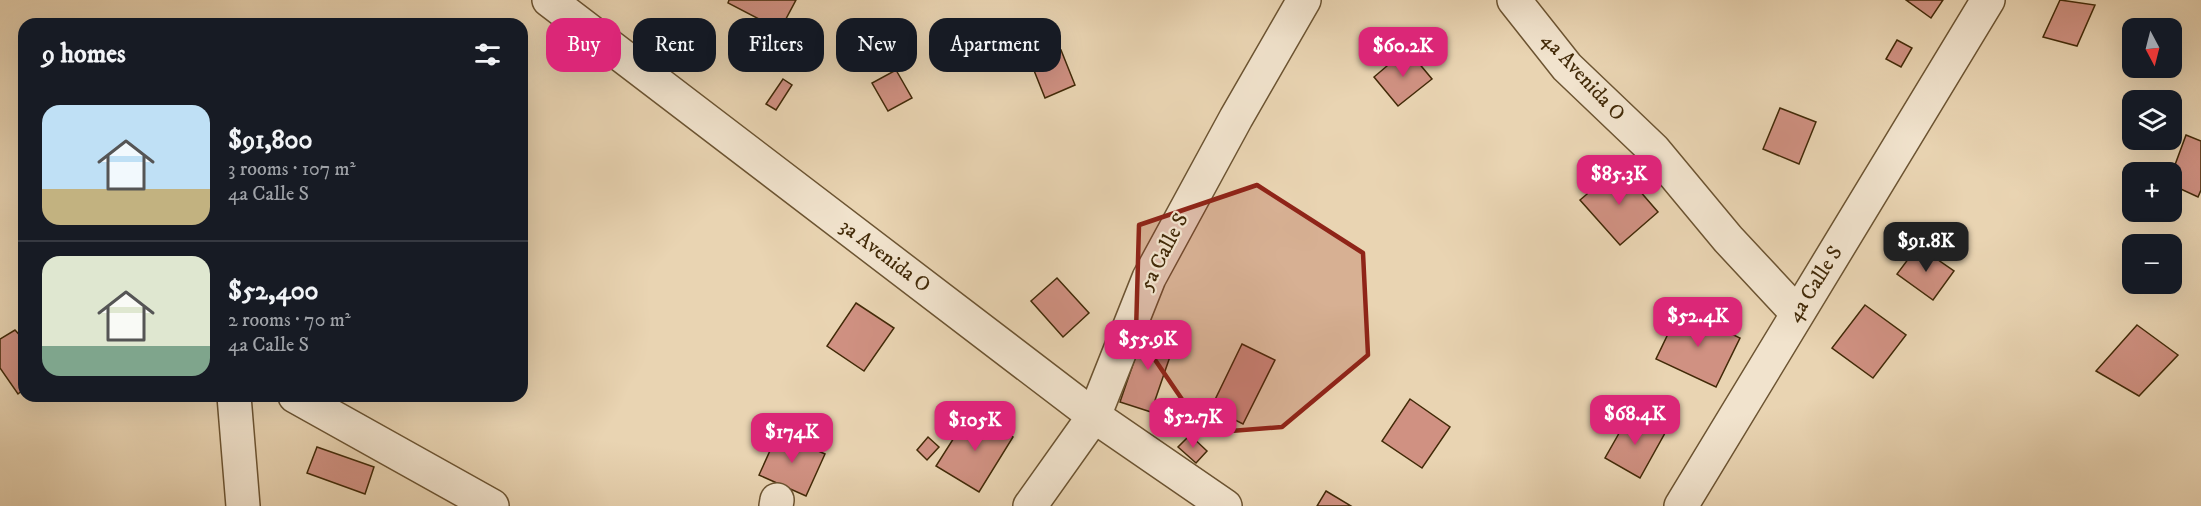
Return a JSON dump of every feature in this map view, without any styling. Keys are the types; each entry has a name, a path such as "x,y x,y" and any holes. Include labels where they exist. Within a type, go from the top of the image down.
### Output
{"street":[{"name":"3a Avenida O","path":"549,0 1094,416 1225,506"},
{"name":"5a Calle S","path":"1030,506 1094,416 1149,278 1236,118 1304,0"},
{"name":"4a Avenida O","path":"1514,0 1567,67 1654,150 1728,239 1797,313"},
{"name":"4a Calle S","path":"1681,506 1988,0"},
{"path":"234,402 243,506"},
{"path":"306,402 492,506"}],"highlighted area":[{"path":"1257,185 1363,253 1368,355 1282,427 1205,433 1136,332 1139,225"}],"building":[{"path":"729,0 796,0 786,18 757,18 728,3"},
{"path":"1906,0 1943,0 1931,18"},
{"path":"2060,0 2095,5 2077,46 2043,37"},
{"path":"1897,40 1912,48 1901,67 1886,59"},
{"path":"1407,49 1432,79 1398,106 1374,77"},
{"path":"1061,50 1075,85 1045,98 1035,72 1061,72"},
{"path":"892,72 897,72 912,98 888,111 872,83"},
{"path":"783,79 792,85 776,110 766,104"},
{"path":"1780,108 1816,122 1799,164 1763,149"},
{"path":"2186,135 2201,141 2201,190 2198,197 2182,190 2182,162 2176,162"},
{"path":"1619,167 1658,212 1620,245 1580,200"},
{"path":"1918,246 1954,271 1933,300 1897,274"},
{"path":"1057,278 1089,313 1063,337 1031,301"},
{"path":"856,303 894,328 864,371 827,346"},
{"path":"1865,305 1906,335 1873,378 1832,348"},
{"path":"1680,309 1740,338 1716,387 1656,359"},
{"path":"2137,325 2178,355 2139,396 2096,371"},
{"path":"1145,329 1176,339 1151,412 1120,402"},
{"path":"15,330 18,333 18,394 0,368 0,339"},
{"path":"1242,344 1275,360 1243,424 1211,408"},
{"path":"1410,399 1450,427 1422,468 1382,441"},
{"path":"971,411 1013,437 979,492 936,466"},
{"path":"1630,414 1665,433 1640,478 1605,458"},
{"path":"778,433 825,454 806,496 759,475"},
{"path":"1190,435 1207,451 1196,463 1178,447"},
{"path":"928,437 939,447 927,460 917,450"},
{"path":"317,447 374,467 365,494 307,473"},
{"path":"1326,491 1351,506 1317,506"}]}
